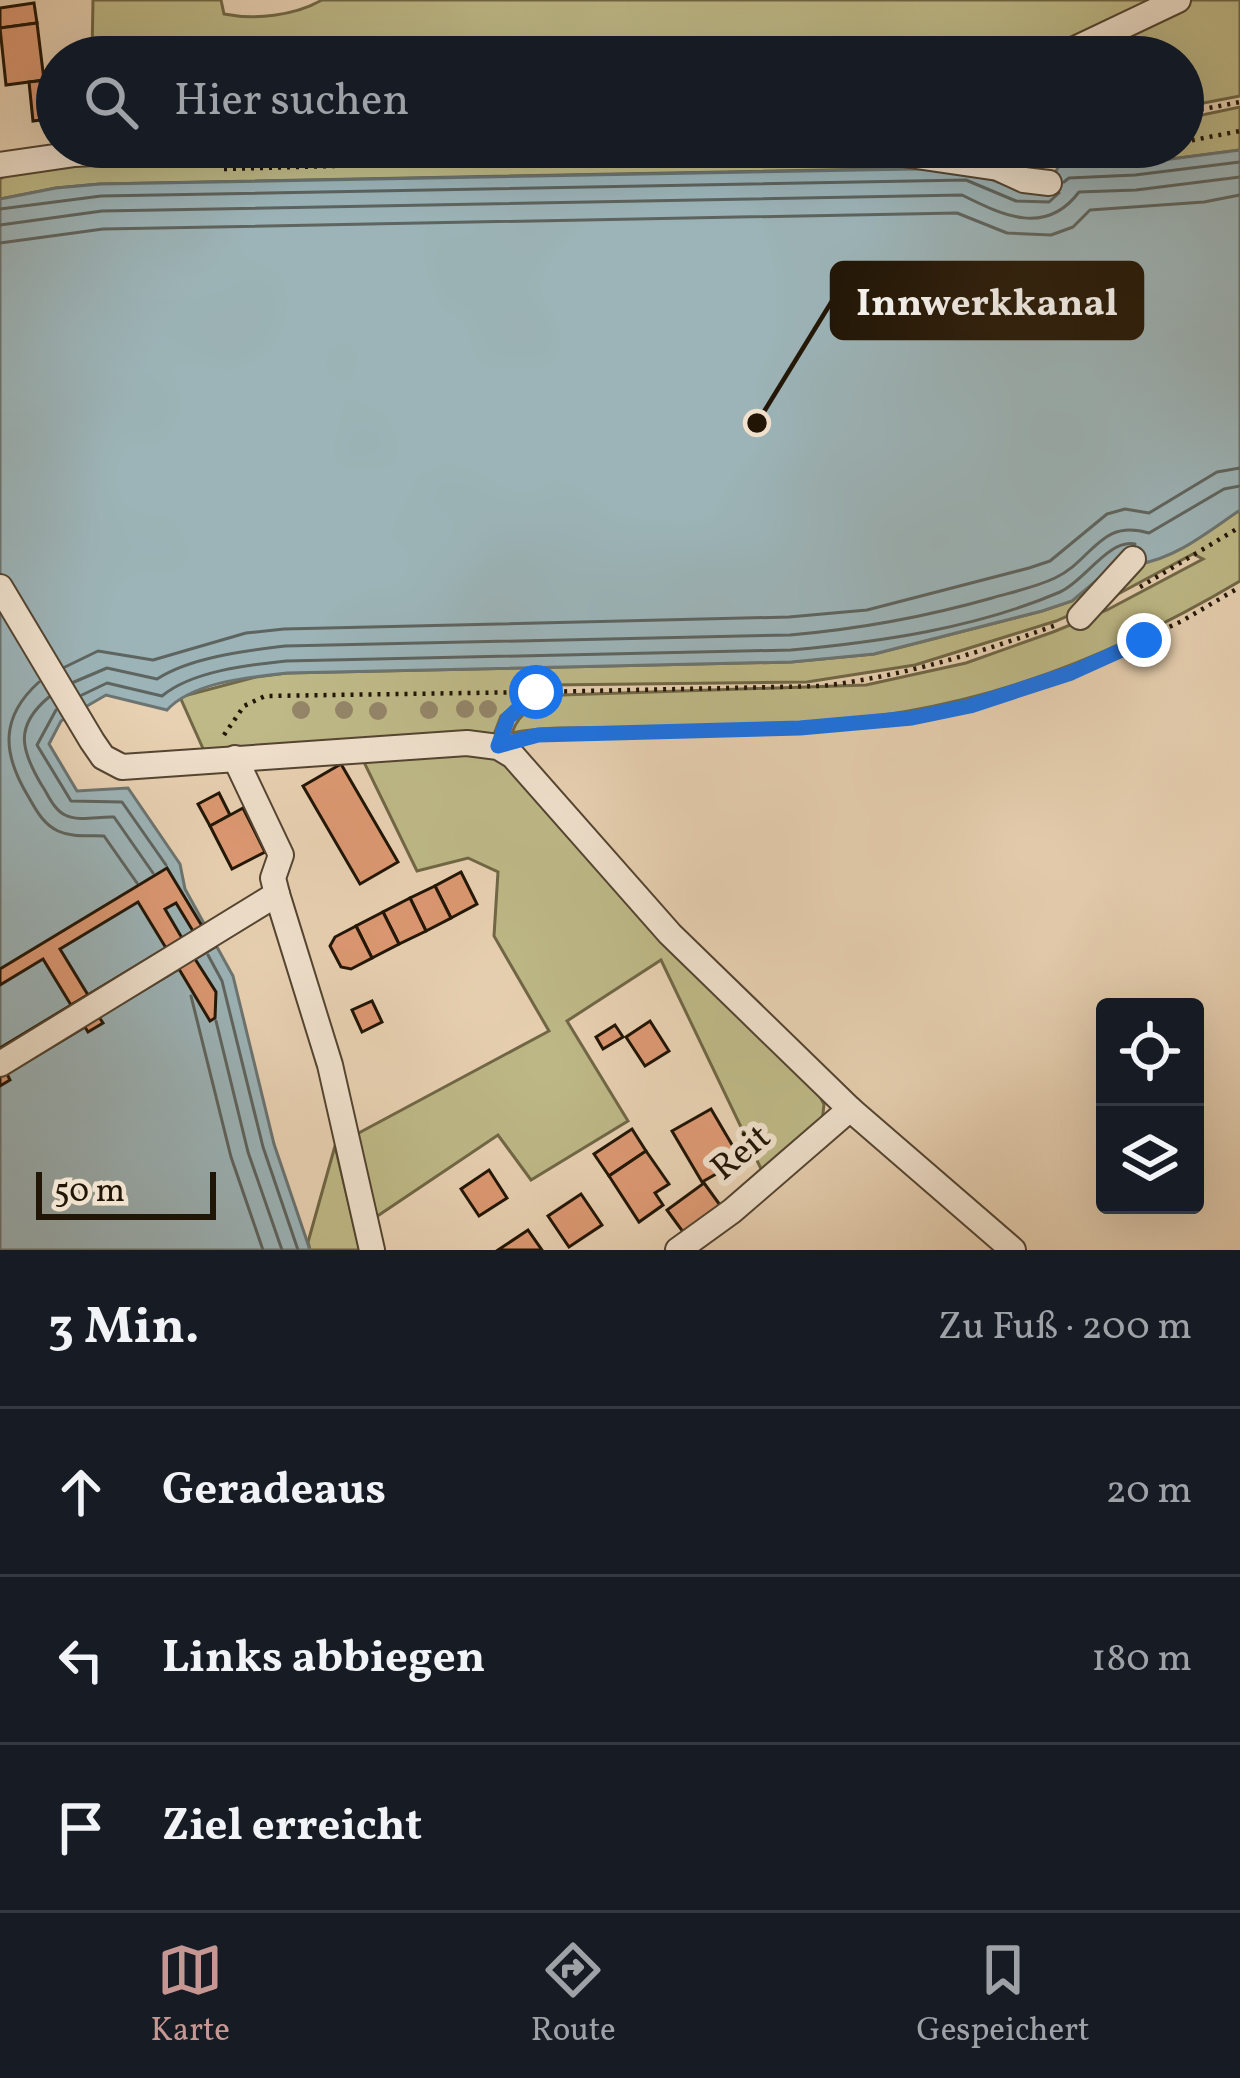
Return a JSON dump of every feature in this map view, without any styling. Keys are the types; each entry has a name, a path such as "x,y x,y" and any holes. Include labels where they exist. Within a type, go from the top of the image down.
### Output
{"street":[{"path":"1102,36 1178,0"},
{"path":"0,165 36,160"},
{"path":"998,168 1024,180 1049,183"},
{"path":"1080,616 1133,559"},
{"path":"0,587 79,722 103,757 122,767 371,747 498,746 524,768 670,934 850,1109 1013,1250"},
{"path":"225,759 281,855 273,878 330,1064 372,1250"},
{"path":"0,1064 277,894"},
{"name":"Reit","path":"678,1250 732,1211 850,1109"}],"path":[{"path":"1204,109 1240,102"},
{"path":"1204,138 1240,131"},
{"path":"1135,590 1240,527"},
{"path":"498,746 538,735 800,728 912,718 970,706 1071,673 1182,621 1240,587"},
{"path":"225,759 227,726 244,706 265,696 822,686 865,681 974,652 1080,616"},
{"path":"498,746 508,718 536,692"}],"shaded area":[{"path":"93,0 221,0 224,14 248,17 287,13 322,0 1171,0 1091,36 92,36"},
{"path":"1188,0 1240,0 1240,96 1204,103 1204,36 1111,36"},
{"path":"1240,107 1240,150 1204,155 1204,115"},
{"path":"20,168 926,168 100,184 0,199 0,179"},
{"path":"1240,510 1240,581 1132,639 1077,662 965,699 907,711 785,724 512,733 525,713 562,695 866,685 966,663 1107,610 1203,559 1193,554 1056,621 915,665 807,682 550,685 501,716 493,737 205,753 180,697 287,673 791,662 874,654 1072,601 1101,577 1189,544"},
{"path":"485,754 509,764 818,1093 824,1104 822,1123 764,1175 661,960 567,1021 628,1121 531,1180 498,1135 373,1219 355,1135 549,1031 494,936 498,872 468,858 417,871 361,756"},
{"path":"335,1146 360,1250 310,1250 308,1242"}],"water":[{"path":"1240,150 1240,510 1178,550 1138,564 1128,554 1072,601 874,654 791,662 287,673 207,687 167,710 106,695 61,721 49,744 77,791 128,788 180,864 185,889 233,976 274,1144 310,1250 0,1250 0,199 100,184 971,168 1000,183 1026,187 1049,183 1058,168 1204,168 1204,155"}],"building":[{"path":"34,3 37,23 0,28 0,8"},
{"path":"37,23 36,81 6,85 0,28"},
{"path":"36,81 36,121 33,121 29,82"},
{"path":"341,764 398,862 360,884 303,786"},
{"path":"219,793 230,815 210,826 198,804"},
{"path":"243,808 265,852 232,869 210,826"},
{"path":"167,868 202,926 193,931 176,903 165,909 182,938 166,948 138,902 60,949 88,995 71,1005 43,959 0,985 0,969"},
{"path":"461,872 477,904 451,918 435,886"},
{"path":"435,886 451,918 426,931 410,898"},
{"path":"410,898 426,931 399,944 383,912"},
{"path":"383,912 399,944 372,958 356,926"},
{"path":"202,926 215,947 195,959 216,992 215,1018 210,1021 179,969 99,1017 103,1023 88,1032 85,1027 7,1074 10,1080 0,1086 0,1048"},
{"path":"356,926 372,958 351,969 341,967 330,946 335,937"},
{"path":"372,1001 382,1022 362,1032 352,1010"},
{"path":"650,1021 669,1051 645,1066 626,1037"},
{"path":"615,1025 623,1037 603,1049 596,1037"},
{"path":"711,1109 741,1160 702,1182 672,1131"},
{"path":"632,1129 646,1151 609,1176 594,1154"},
{"path":"646,1151 669,1184 655,1193 663,1205 639,1222 609,1176"},
{"path":"489,1170 507,1198 479,1216 461,1189"},
{"path":"704,1183 720,1205 683,1232 667,1210"},
{"path":"581,1194 602,1225 569,1247 548,1216"},
{"path":"528,1230 542,1250 498,1250"}],"place":[{"name":"Innwerkkanal","path":"757,423"}],"route":[{"path":"536,692 508,718 498,746 538,735 800,728 912,718 970,706 1071,673 1144,640"}]}
